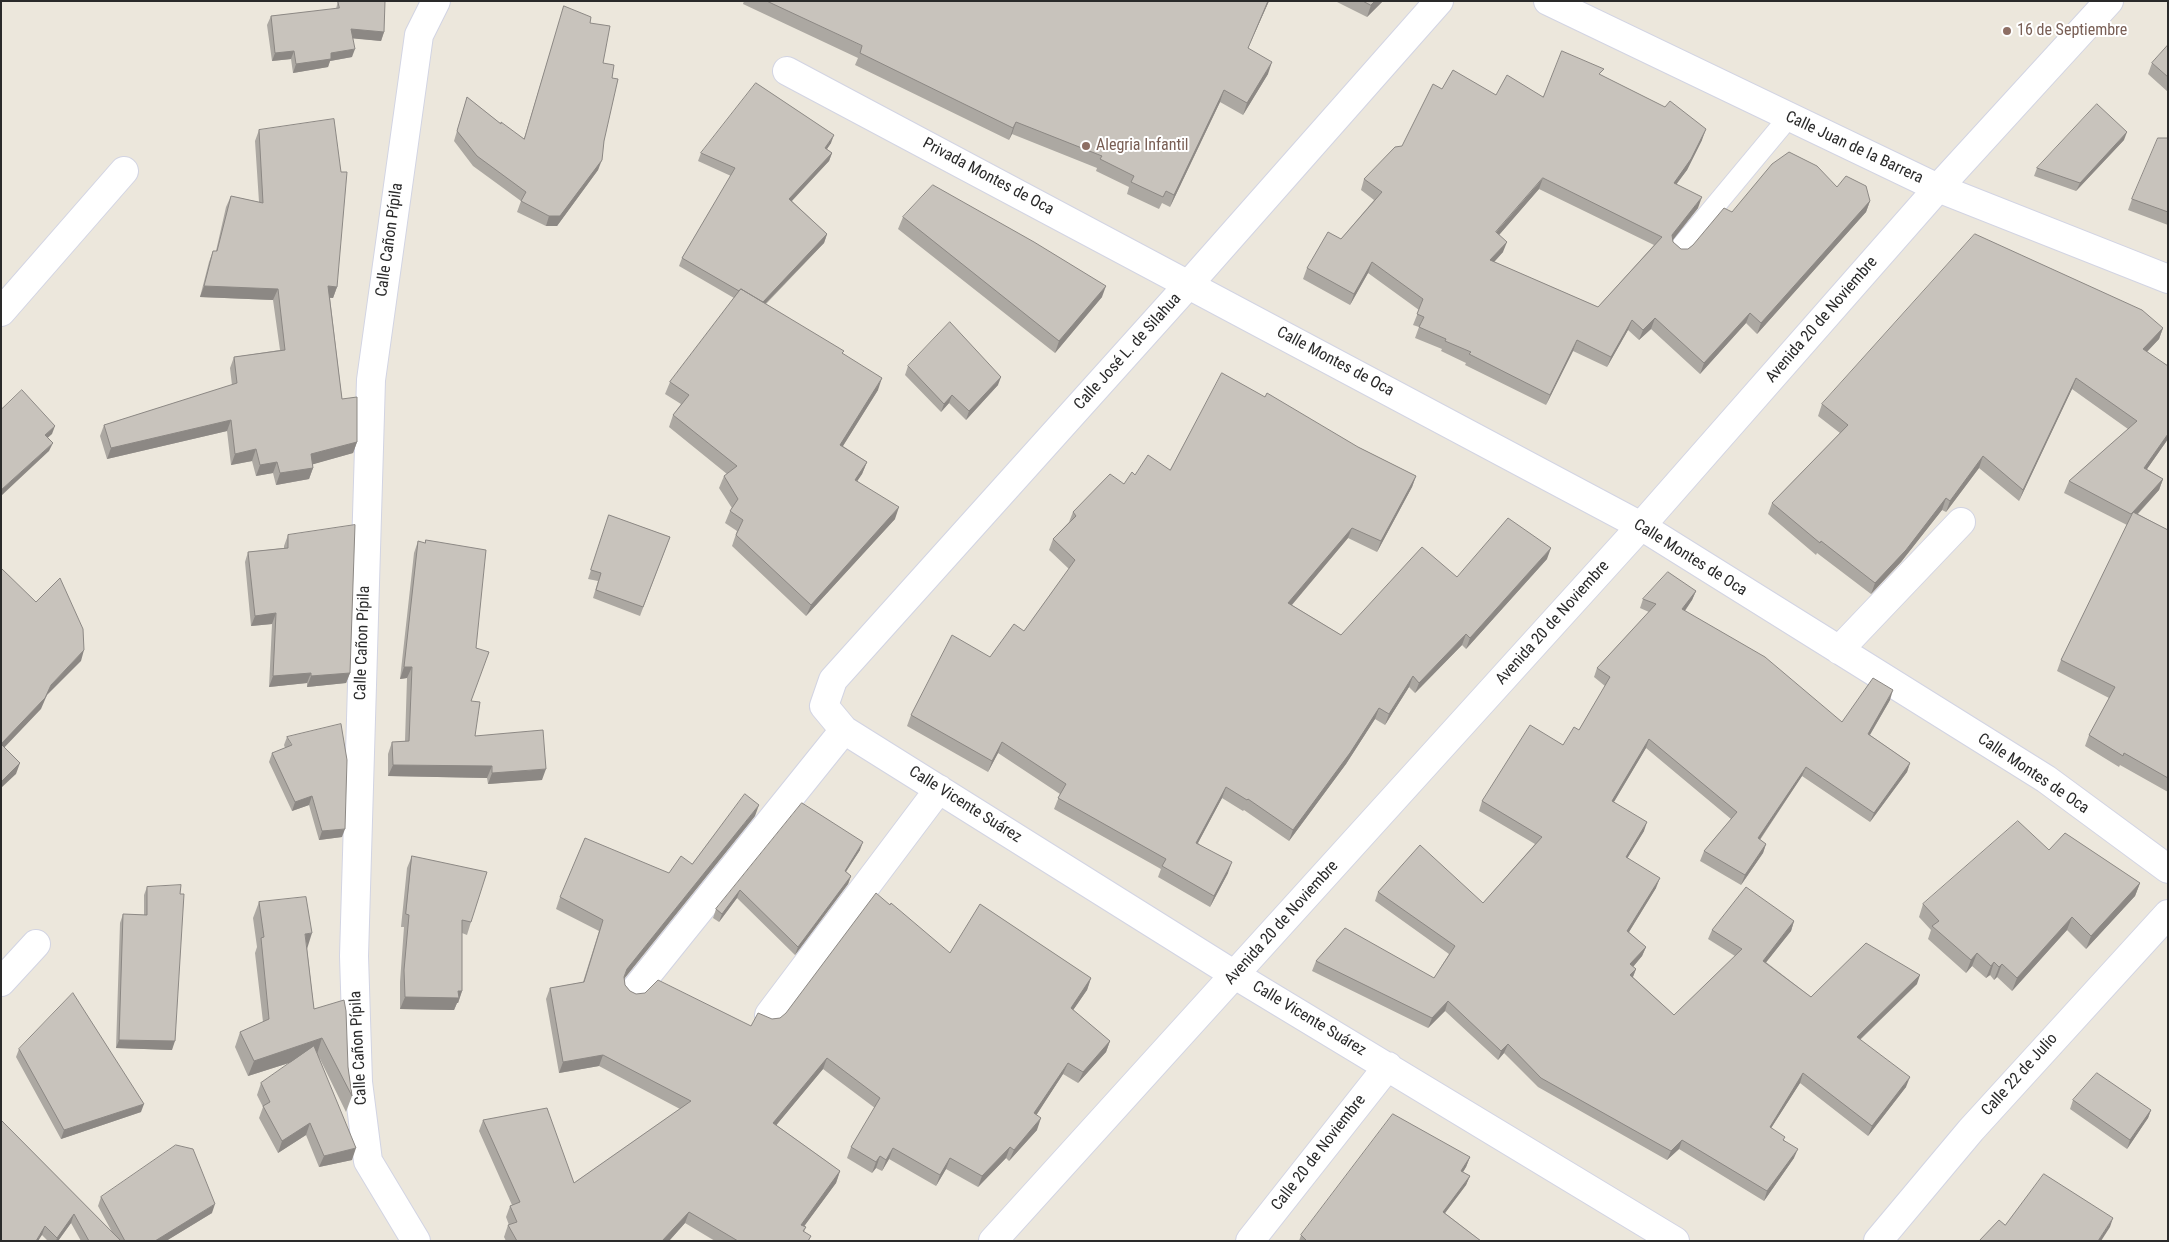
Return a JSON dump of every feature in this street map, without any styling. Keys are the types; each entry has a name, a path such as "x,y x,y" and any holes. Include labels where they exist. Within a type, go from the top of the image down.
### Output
{"street":[{"name":"Calle Cañon Pípila","path":"413,1 419,35 371,380 354,956 358,1082 368,1161 416,1241"},
{"name":"Calle Cañon Pípila","path":"419,35 436,1"},
{"name":"Calle José L. de Silahua","path":"824,706 833,680 1440,1"},
{"name":"Calle Juan de la Barrera","path":"1548,1 1938,188 2168,279"},
{"name":"Avenida 20 de Noviembre","path":"993,1241 1641,526 1938,188 2109,1"},
{"name":"Privada Montes de Oca","path":"787,71 1189,284"},
{"path":"1,312 124,171"},
{"name":"Calle Montes de Oca","path":"1189,284 1641,526 2046,779 2168,869"},
{"path":"1839,650 1961,522"},
{"name":"Calle Vicente Suárez","path":"824,706 844,730 1235,975 1676,1241"},
{"path":"635,990 844,730"},
{"path":"769,1016 939,789"},
{"name":"Calle 22 de Julio","path":"1878,1241 1970,1130 2168,914"},
{"path":"1,982 36,944"},
{"name":"Calle 20 de Noviembre","path":"1250,1241 1388,1066"}],"lane":[{"path":"1680,248 1789,117"}],"building":[{"path":"338,1 385,1 384,32 351,29 355,49 331,53 331,59 296,64 294,51 275,53 271,16 339,8"},
{"path":"767,1 1268,1 1248,48 1272,62 1247,103 1224,90 1174,195 1166,191 1163,197 1131,182 1134,176 1100,159 1102,156 1016,122 1013,128 860,53 862,46"},
{"path":"1363,1 1375,1 1371,5"},
{"path":"564,6 591,17 590,23 610,26 603,63 614,65 612,78 618,79 604,141 602,160 560,216 549,216 521,201 526,192 477,156 457,131 467,97 501,124 501,122 524,139"},
{"path":"2168,45 2168,77 2152,63"},
{"path":"1562,51 1604,69 1599,74 1665,107 1670,101 1706,129 1691,159 1674,183 1702,197 1672,235 1673,242 1681,249 1688,249 1693,245 1724,208 1732,212 1772,164 1789,152 1817,166 1837,187 1846,176 1866,186 1870,201 1761,323 1750,313 1704,363 1655,318 1643,330 1632,320 1611,357 1577,340 1550,395 1469,354 1471,352 1445,341 1446,339 1419,327 1424,317 1417,314 1423,299 1372,262 1354,294 1307,268 1328,232 1341,239 1382,192 1364,179 1395,147 1402,146 1433,84 1442,89 1453,70 1496,95 1507,75 1543,97","holes":["1543,178 1662,237 1598,307 1490,260 1507,242 1496,232"]},
{"path":"756,83 834,135 825,148 832,153 789,199 827,234 763,302 741,289 739,291 682,258 735,168 701,153"},
{"path":"2097,104 2127,132 2080,183 2037,168"},
{"path":"334,119 341,172 347,172 337,287 328,286 342,399 357,397 357,442 311,454 313,468 280,473 277,462 260,465 256,449 235,454 231,420 111,448 104,425 237,383 234,357 285,350 278,289 204,286 213,251 217,251 231,196 263,203 259,130"},
{"path":"2158,138 2168,138 2168,212 2132,199"},
{"path":"933,185 1034,242 1106,286 1059,341 903,217"},
{"path":"1975,234 2142,310 2163,328 2143,349 2168,366 2168,434 2144,468 2163,479 2131,514 2069,481 2137,421 2076,378 2023,490 1983,456 1950,501 1946,498 1906,550 1875,583 1821,541 1820,543 1772,503 1848,425 1822,404"},
{"path":"741,289 844,351 842,353 882,378 840,445 867,462 855,480 899,507 811,605 736,535 743,520 730,511 738,499 724,476 737,466 673,415 689,395 670,382"},
{"path":"950,322 1001,377 969,411 952,395 944,404 908,366"},
{"path":"1222,373 1265,397 1267,393 1358,447 1416,476 1381,541 1352,528 1288,603 1341,635 1422,547 1457,577 1508,518 1551,548 1470,638 1466,634 1419,683 1413,676 1389,714 1379,708 1350,753 1293,830 1248,799 1226,787 1196,843 1232,862 1214,896 1162,866 1166,859 1058,798 1066,784 1002,742 992,761 911,715 952,635 990,657 1014,624 1024,631 1075,560 1053,539 1076,516 1073,512 1110,474 1124,484 1132,472 1135,475 1148,455 1170,470"},
{"path":"22,390 55,426 45,435 53,443 1,490 1,410"},
{"path":"2133,512 2168,530 2168,778 2124,753 2123,756 2089,735 2115,687 2061,660"},
{"path":"609,515 670,537 643,607 596,590 601,573 591,570"},
{"path":"355,525 350,673 311,676 311,673 273,676 276,613 255,616 248,552 288,548 288,535"},
{"path":"426,540 486,550 476,648 489,652 471,701 480,702 475,736 543,730 546,769 492,773 492,766 393,765 392,742 409,741 412,667 404,667 418,541 425,543"},
{"path":"1,568 36,602 60,578 83,629 84,650 51,685 45,698 1,744"},
{"path":"1668,572 1696,591 1682,609 1765,657 1842,722 1873,678 1893,690 1868,734 1910,763 1874,813 1806,767 1758,838 1766,844 1745,875 1704,851 1737,812 1649,739 1612,801 1647,822 1626,857 1660,878 1627,931 1646,947 1630,964 1636,969 1630,975 1674,1015 1742,949 1712,930 1746,887 1794,921 1763,961 1811,997 1866,943 1920,975 1857,1037 1910,1077 1872,1126 1803,1073 1770,1127 1785,1137 1783,1140 1798,1149 1767,1191 1682,1140 1671,1151 1541,1078 1508,1044 1501,1051 1448,1001 1432,1018 1316,961 1345,928 1434,978 1455,946 1378,892 1420,845 1483,903 1542,837 1482,801 1530,725 1563,745 1574,727 1579,730 1610,677 1597,668 1656,604 1643,599"},
{"path":"341,724 347,760 345,829 322,831 312,796 295,802 272,753 292,745 287,737"},
{"path":"1,744 20,763 1,782"},
{"path":"745,794 759,805 627,969 624,977 625,985 630,991 636,994 645,993 658,980 751,1026 758,1013 772,1019 780,1018 786,1013 876,893 890,905 891,903 950,953 980,904 1091,978 1071,1008 1110,1041 1083,1072 1068,1063 1034,1113 1041,1118 1014,1150 1010,1147 982,1176 950,1158 940,1175 893,1148 886,1160 880,1156 876,1162 851,1147 880,1098 827,1058 773,1123 840,1171 801,1225 806,1227 803,1231 811,1236 808,1241 738,1241 689,1212 662,1241 517,1241 508,1225 517,1222 510,1206 520,1202 483,1120 547,1108 574,1183 691,1101 603,1055 563,1062 550,988 584,982 603,920 560,897 585,838 669,873 681,856 692,864"},
{"path":"802,803 863,842 845,871 851,876 798,947 740,890 722,914 716,909"},
{"path":"2018,821 2049,850 2065,833 2140,883 2091,936 2072,917 2017,978 2002,964 1999,967 1994,962 1991,966 1977,953 1971,960 1932,926 1939,921 1923,904"},
{"path":"412,856 487,872 471,922 462,920 462,991 458,991 459,998 405,997 404,970 409,915 406,914"},
{"path":"181,885 180,894 184,894 175,1041 119,1040 123,914 147,915 147,887"},
{"path":"306,897 312,933 305,934 314,1009 344,1000 348,1067 352,1096 322,1038 254,1061 240,1032 269,1019 261,938 264,937 259,902"},
{"path":"73,993 144,1104 64,1130 19,1049"},
{"path":"314,1046 356,1148 324,1156 310,1123 282,1141 263,1106 270,1102 261,1083"},
{"path":"2097,1073 2151,1110 2130,1140 2073,1100"},
{"path":"1393,1114 1470,1157 1461,1171 1470,1176 1443,1212 1481,1241 1307,1241 1301,1235"},
{"path":"1,1120 121,1241 89,1241 74,1214 57,1238 45,1226 36,1241 1,1241"},
{"path":"176,1145 193,1149 215,1204 155,1241 125,1241 101,1197"},
{"path":"2044,1174 2113,1218 2098,1241 1979,1241 1999,1220 2005,1225"}],"place":[{"name":"16 de Septiembre","path":"2007,31"},
{"name":"Alegria Infantil","path":"1086,146"}]}
